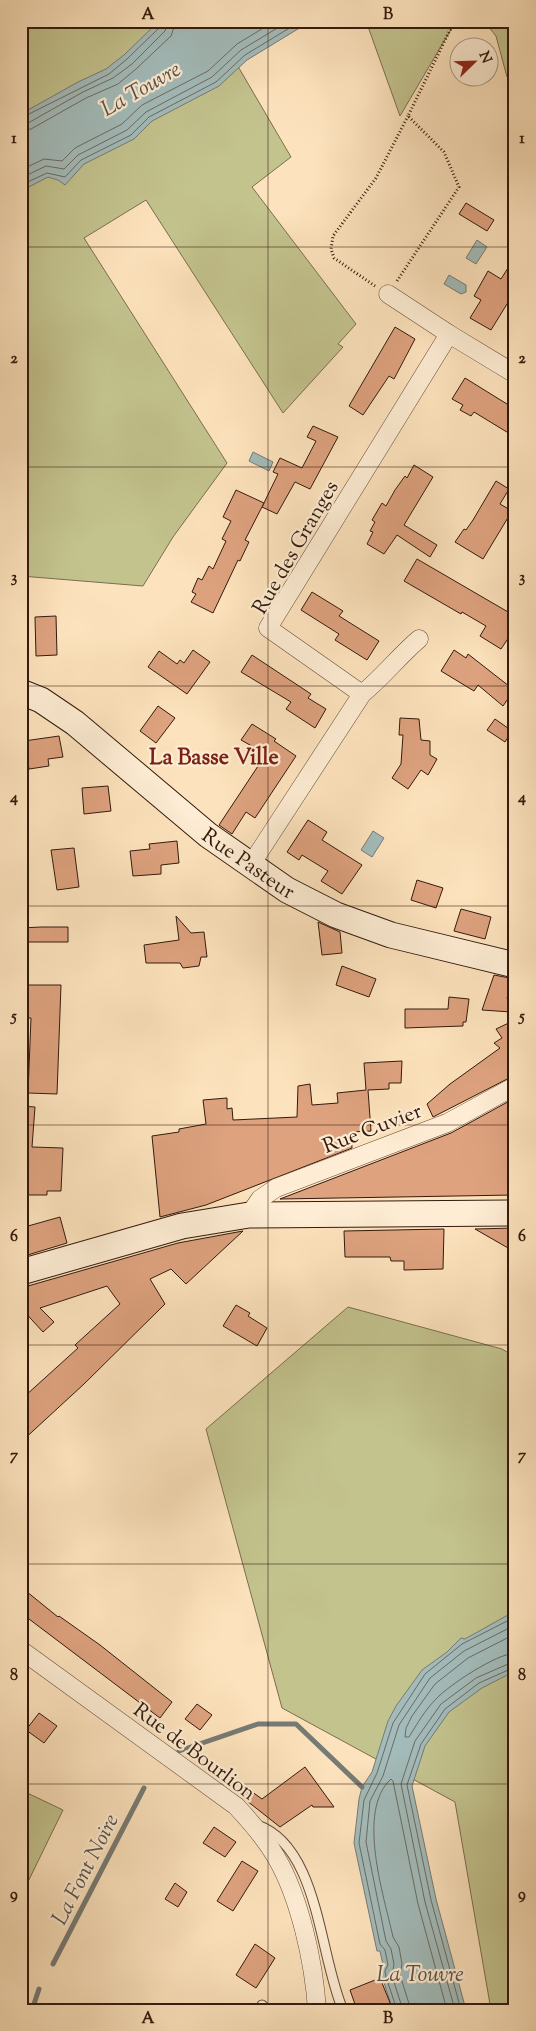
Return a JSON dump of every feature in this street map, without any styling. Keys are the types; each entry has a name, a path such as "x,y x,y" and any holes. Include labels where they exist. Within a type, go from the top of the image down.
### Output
{"street":[{"path":"388,294 449,334 512,366"},
{"name":"Rue des Granges","path":"362,694 268,628 449,334"},
{"path":"250,866 362,694 382,677 396,658 419,639"},
{"name":"Rue Pasteur","path":"21,692 41,700 75,723 208,835 287,890 336,915 391,935 515,965"},
{"name":"Rue Cuvier","path":"249,1214 260,1199 276,1188 447,1123 515,1086"},
{"path":"21,1272 182,1226 249,1214 515,1213"},
{"name":"Rue de Bourlion","path":"21,1650 236,1806 252,1823 277,1858 291,1890 310,1960 317,2010"}],"lane":[{"path":"252,1823 267,1828 288,1845 302,1869 332,1981 342,2010"}],"path":[{"path":"408,116 444,152 459,187 388,294 334,258 333,236 376,178 450,30 459,21"}],"green space":[{"path":"21,21 304,21 236,63 291,157 252,187 356,324 338,344 343,347 283,413 146,200 84,238 227,463 173,537 143,586 21,576"},
{"path":"366,21 456,21 400,116"},
{"path":"484,21 515,21 515,71 507,77 498,38"},
{"path":"348,1307 502,1349 515,1357 515,2010 491,2010 455,1802 282,1708 206,1429"},
{"path":"21,1790 63,1810 23,1892 21,1891"}],"water":[{"name":"La Touvre","path":"159,21 311,21 247,60 219,86 152,121 134,139 84,164 65,185 58,180 48,177 21,191 21,114 78,82 106,69 124,55"},
{"path":"477,240 487,247 476,264 466,258"},
{"path":"449,275 466,285 466,292 461,294 444,284"},
{"path":"253,452 273,462 269,471 249,461"},
{"path":"373,831 384,838 372,857 361,850"},
{"name":"La Touvre","path":"515,1611 515,1671 482,1688 449,1712 425,1746 412,1786 436,1899 466,2010 393,2010 379,1968 383,1965 380,1951 377,1951 354,1843 362,1787 372,1772 388,1721 396,1706 422,1670 447,1652 461,1638 465,1639"}],"building":[{"path":"466,203 494,220 487,231 459,214"},
{"path":"515,257 515,291 491,330 470,318 481,300 474,296 488,271 501,279"},
{"path":"395,327 415,339 394,379 389,376 363,415 349,406"},
{"path":"465,378 515,409 515,437 474,412 471,416 460,410 463,405 452,399"},
{"path":"313,426 338,437 310,489 295,482 277,514 262,507 278,474 273,472 280,458 302,468 316,441 307,437"},
{"path":"414,465 433,477 404,525 437,545 430,557 397,535 384,554 367,544 373,532 370,531 375,522 372,520 382,503 386,506 395,490 405,476 407,478"},
{"path":"496,481 509,489 500,504 512,511 483,559 455,542 473,520"},
{"path":"236,490 264,503 245,540 249,542 240,561 238,560 213,613 191,602 196,594 192,592 198,578 202,580 209,566 213,569 226,541 222,539 231,521 223,517"},
{"path":"417,559 515,616 515,628 501,649 480,636 486,626 462,612 461,614 404,581"},
{"path":"312,592 343,611 339,616 379,641 367,660 335,640 339,634 301,610"},
{"path":"56,616 57,655 36,656 35,617"},
{"path":"193,650 210,662 187,694 148,667 159,651 177,664 180,660 184,663"},
{"path":"454,650 466,658 468,654 514,690 503,706 478,685 474,691 441,671"},
{"path":"252,655 311,694 308,698 326,709 315,728 286,709 291,702 241,672"},
{"path":"158,706 175,718 156,743 140,731"},
{"path":"400,718 419,719 421,740 430,741 430,755 437,759 428,775 421,770 408,789 392,778 401,764 403,735 399,735"},
{"path":"495,719 512,731 505,742 487,730"},
{"path":"252,724 276,739 274,741 296,756 255,818 246,812 232,834 219,825 266,754 241,740"},
{"path":"59,736 63,757 48,759 49,766 29,769 24,741"},
{"path":"108,786 111,811 84,814 82,788"},
{"path":"308,820 327,832 322,840 362,865 342,894 321,881 328,871 302,855 299,860 287,852"},
{"path":"177,841 179,863 161,865 161,874 133,876 130,851 150,849 149,844"},
{"path":"74,848 79,887 57,890 51,850"},
{"path":"417,880 443,888 436,908 411,900"},
{"path":"461,909 491,917 485,939 454,931"},
{"path":"176,916 191,933 204,932 207,957 201,957 199,966 183,968 180,963 146,963 144,945 179,940"},
{"path":"318,922 340,932 342,953 322,955"},
{"path":"68,927 68,942 21,942 21,928"},
{"path":"342,966 376,979 369,997 336,985"},
{"path":"494,975 515,979 515,999 507,997 511,1012 482,1010"},
{"path":"21,985 61,985 57,1094 28,1093 31,1018 21,1018"},
{"path":"449,997 469,999 466,1022 463,1022 463,1026 405,1028 405,1009 448,1009"},
{"path":"515,1020 515,1075 433,1117 427,1104 450,1084 500,1048 494,1043 502,1038 496,1029"},
{"path":"402,1061 401,1083 389,1083 389,1089 368,1090 371,1131 351,1132 352,1148 206,1205 160,1217 152,1136 179,1132 179,1129 206,1124 203,1100 227,1098 227,1109 232,1108 233,1120 297,1117 298,1086 310,1084 312,1105 338,1103 337,1093 366,1090 364,1063"},
{"path":"515,1098 515,1195 280,1199 451,1133"},
{"path":"21,1106 35,1107 32,1147 63,1148 61,1191 47,1191 47,1195 21,1195"},
{"path":"60,1217 67,1243 21,1257 21,1228"},
{"path":"515,1228 515,1252 475,1229"},
{"path":"444,1229 443,1269 404,1270 404,1261 391,1261 390,1257 345,1257 344,1231"},
{"path":"243,1231 186,1284 171,1269 150,1279 165,1304 84,1384 21,1442 21,1401 78,1348 75,1345 120,1304 107,1286 40,1308 54,1322 43,1332 21,1308 21,1288 178,1243"},
{"path":"236,1305 250,1313 248,1316 267,1328 257,1346 223,1326"},
{"path":"21,1587 58,1617 100,1645 172,1702 160,1718 29,1619 21,1629"},
{"path":"197,1704 212,1715 200,1730 185,1719"},
{"path":"39,1713 57,1726 44,1743 26,1730"},
{"path":"305,1767 334,1807 313,1807 312,1805 280,1827 242,1797 248,1789 262,1799"},
{"path":"214,1827 236,1842 225,1857 203,1843"},
{"path":"242,1861 258,1871 233,1911 217,1901"},
{"path":"175,1883 187,1892 178,1907 165,1899"},
{"path":"255,1944 275,1958 256,1988 236,1975"},
{"path":"380,1978 393,2010 357,2010 350,1990"}],"waterway":[{"name":"La Font Noire","path":"179,1751 258,1724 296,1724 362,1787"},
{"name":"La Font Noire","path":"53,1964 144,1788"},
{"name":"La Font Noire","path":"32,2010 39,1989"}],"district":[{"name":"La Basse Ville","path":"214,756"}]}
